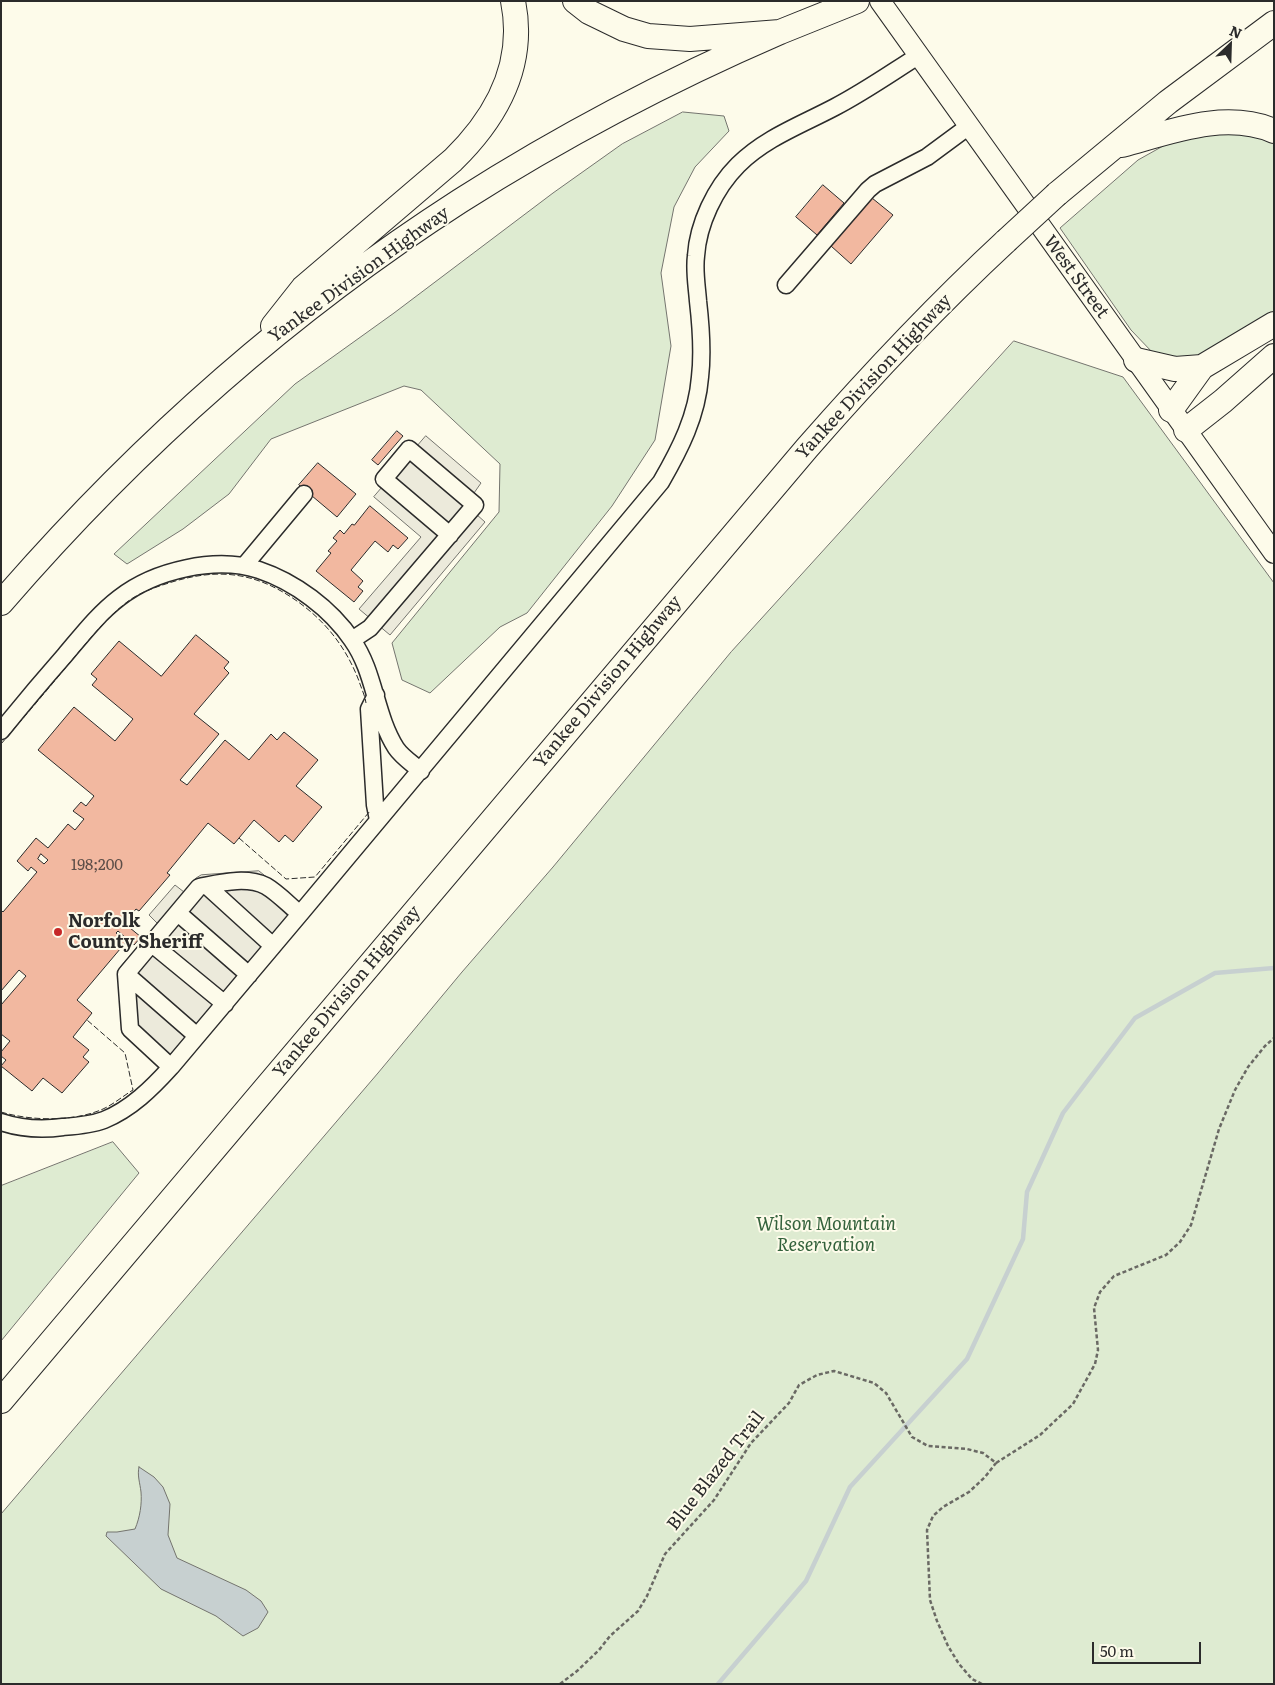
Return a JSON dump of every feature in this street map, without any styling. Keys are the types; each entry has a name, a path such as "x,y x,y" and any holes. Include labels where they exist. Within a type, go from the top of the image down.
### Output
{"highway":[{"path":"248,359 303,288 452,160 473,140 490,118 506,82 515,49 516,23 513,1"},
{"path":"575,1 589,12 611,24 648,36 690,39 780,32 850,4"},
{"name":"Yankee Division Highway","path":"1,1401 859,388 914,331 1057,194 1175,96 1274,23"},
{"name":"Yankee Division Highway","path":"1,603 73,523 122,473 187,412 248,359 367,265 486,185 556,143 652,92 780,32"},
{"path":"1113,147 1215,123 1249,124 1274,131"},
{"path":"1171,410 1202,368 1274,324"},
{"path":"1186,430 1230,395 1274,356"},
{"path":"1136,360 1175,369 1202,368"}],"main road":[{"name":"West Street","path":"880,1 1274,553"}],"lane":[{"path":"1,1122 16,1127 34,1129 86,1124 103,1120 116,1114 144,1094 171,1067 421,771 661,482 679,450 690,423 697,397 700,377 701,329 695,273 696,256 705,217 726,179 748,157 773,138 849,99 918,56"},
{"path":"786,285 868,190 875,184 927,157 969,126"},
{"path":"352,640 370,628 450,535 474,505 409,449 384,478 450,535"},
{"path":"244,566 304,494"},
{"path":"1,731 96,618 131,589 147,580 173,571 215,565 244,566 273,575 307,596 338,622 352,640 364,662 386,729 396,749 421,771"},
{"path":"376,695 369,709 375,805 378,820"},
{"path":"171,1067 130,1029 126,974 199,887 237,881 256,882 268,887 300,914"},
{"path":"207,886 273,946"},
{"path":"178,913 248,975"},
{"path":"152,944 225,1004"},
{"path":"126,974 197,1036"}],"path":[{"path":"982,1684 972,1679 959,1664 948,1646 930,1600 927,1530 932,1516 943,1506 969,1492 986,1478 996,1463 1040,1435 1073,1404 1095,1364 1098,1350 1094,1308 1100,1292 1114,1276 1166,1255 1180,1242 1191,1224 1219,1129 1235,1090 1248,1067 1274,1038"},
{"name":"Blue Blazed Trail","path":"560,1684 577,1671 599,1650 610,1636 638,1611 665,1554 714,1500 751,1442 789,1403 799,1385 817,1375 834,1371 874,1383 886,1393 912,1437 928,1446 967,1449 983,1453 996,1463"}],"green space":[{"path":"683,112 724,116 729,131 695,167 674,207 661,273 671,346 655,440 612,506 527,613 500,627 430,693 402,680 392,643 499,512 500,464 421,390 404,386 271,439 229,494 183,529 127,564 114,554 295,384 622,144"},
{"path":"1234,130 1274,141 1274,315 1187,362 1153,353 1131,330 1060,228 1138,160 1172,141"},
{"name":"Wilson Mountain Reservation","path":"1014,341 1123,377 1274,583 1274,1684 1,1684 1,1514 553,867 731,652"},
{"path":"113,1142 139,1173 1,1341 1,1186"}],"shaded area":[{"path":"426,436 481,483 474,493 479,500 476,514 485,522 390,635 359,609 421,537 374,497"},
{"path":"259,871 299,903 161,1066 126,1036 118,974 121,966 158,924 149,915 175,885 184,892 201,875"},
{"path":"139,1467 154,1477 163,1487 170,1504 168,1535 177,1558 246,1590 261,1601 268,1612 258,1628 243,1636 216,1616 161,1589 106,1536 107,1532 135,1529 141,1501 138,1476"}],"building":[{"path":"823,185 844,203 817,235 796,217"},
{"path":"872,198 893,215 851,264 831,246"},
{"path":"397,431 403,436 378,465 372,460"},
{"path":"318,463 356,494 337,517 299,485"},
{"path":"370,506 408,538 398,549 393,545 388,552 375,541 351,570 363,581 358,587 363,591 354,602 316,571 331,553 328,551 337,541 333,538 340,530 344,534"},
{"path":"196,635 229,662 224,668 229,673 194,714 219,734 180,780 187,785 225,740 249,760 271,734 277,740 284,732 318,760 296,786 322,807 293,842 285,835 279,842 254,820 234,844 208,823 167,873 170,875 139,911 136,909 124,923 141,937 134,945 118,931 116,933 126,942 77,1000 92,1013 73,1037 89,1050 83,1057 89,1062 62,1093 43,1078 32,1091 1,1066 6,1060 1,1056 1,1052 10,1041 1,1034 1,1005 26,976 19,970 1,991 1,910 3,912 37,872 31,867 28,871 17,861 36,838 48,848 68,824 75,830 84,819 73,811 81,802 86,806 94,796 38,750 74,707 115,741 133,719 92,685 97,679 91,674 119,641 161,676","holes":["41,854 48,860 44,864 38,859"]}],"waterway":[{"path":"718,1684 806,1581 850,1487 967,1359 1023,1239 1027,1192 1063,1113 1135,1018 1215,973 1274,968"}],"fence":[{"path":"1,744 91,637 119,608 132,598 148,590 172,582 205,575 220,574 250,578 279,590 305,607 325,625 348,657 366,703"},
{"path":"239,838 286,879 315,877 370,811"},
{"path":"1,1112 26,1117 52,1119 79,1116 103,1109 133,1090 125,1053 87,1020"}],"place":[{"name":"Norfolk County Sheriff","path":"58,932"}]}
